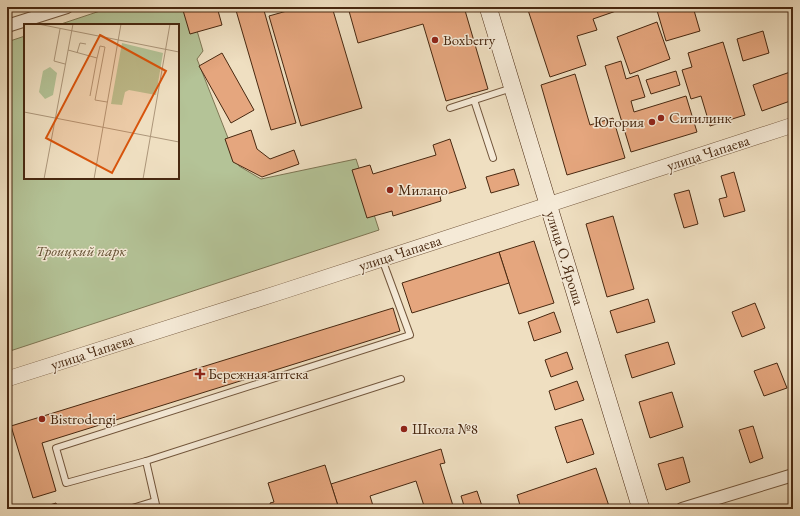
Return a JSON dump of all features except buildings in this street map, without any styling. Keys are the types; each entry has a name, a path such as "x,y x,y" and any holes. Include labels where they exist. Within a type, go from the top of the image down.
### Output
{"main road":[{"name":"улица О. Яроша","path":"488,7 549,203 641,509"}],"street":[{"path":"7,26 67,7"},
{"name":"улица Чапаева","path":"7,379 793,125"},
{"path":"682,509 793,475"}],"lane":[{"path":"450,108 513,88"},
{"path":"474,100 492,158"},
{"path":"382,259 410,336 56,448 66,483 146,461 401,379"},
{"path":"146,461 157,509"},
{"path":"129,509 155,501"}],"green space":[{"name":"Троицкий парк","path":"112,7 190,7 203,51 197,59 239,166 261,179 356,159 379,230 7,352 7,42 24,36 24,179 179,179 179,24 61,24"}],"place":[{"name":"Boxberry","path":"435,40"},
{"name":"Ситилинк","path":"661,118"},
{"name":"Югория","path":"652,122"},
{"name":"Милано","path":"390,190"},
{"name":"Бережная аптека","path":"200,374"},
{"name":"Bistrodengi","path":"42,419"},
{"name":"Школа №8","path":"404,429"}]}
